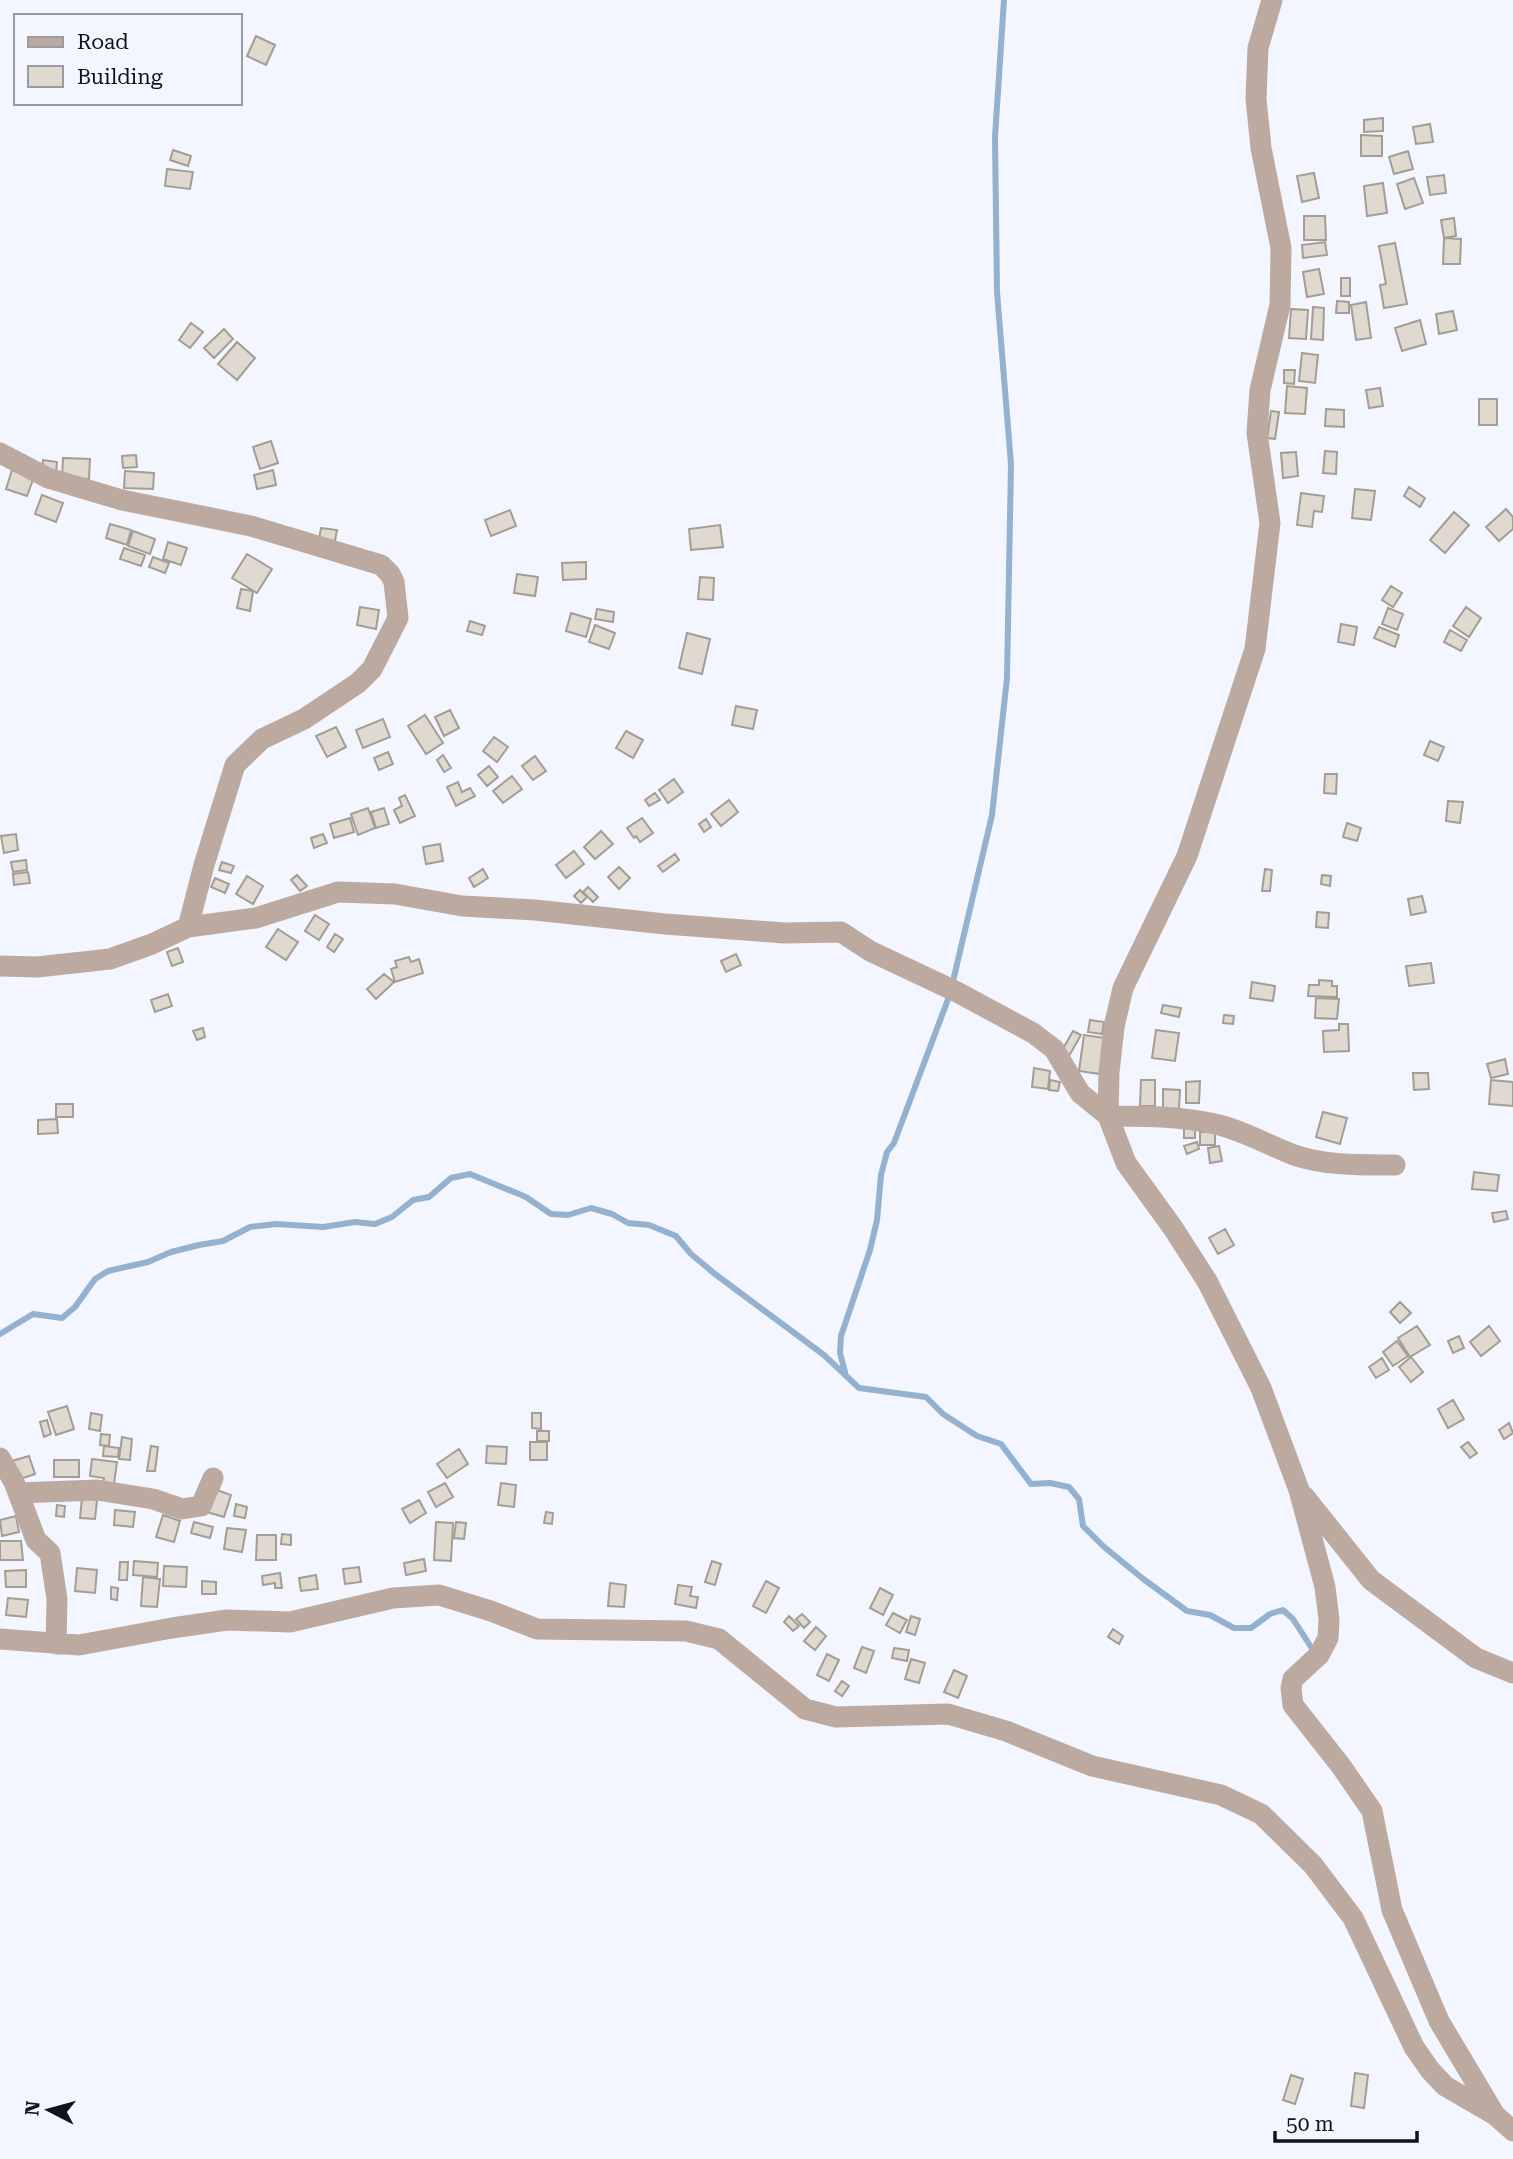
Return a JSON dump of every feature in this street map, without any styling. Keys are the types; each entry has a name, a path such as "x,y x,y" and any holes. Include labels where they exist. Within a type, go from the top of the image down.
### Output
{"street":[{"path":"1272,0 1258,48 1256,99 1261,148 1281,248 1280,305 1260,390 1257,433 1270,523 1255,649 1187,856 1123,988 1114,1027 1108,1116 1126,1163 1207,1281 1261,1388 1299,1490 1325,1587 1329,1619 1328,1638 1319,1656 1293,1679 1293,1705 1372,1811 1392,1910 1439,2021 1495,2115"},
{"path":"0,453 48,478 122,500 251,526 381,565 390,573 394,582 398,618 372,669 358,683 304,719 262,739 235,765 188,927"},
{"path":"0,966 37,967 110,958 152,944 188,927 256,918 338,892 395,894 462,906 536,910 665,924 784,933 841,932 870,951 951,989 1033,1033 1054,1049 1080,1093 1108,1116 1161,1116 1215,1124 1295,1155 1357,1165 1395,1165"},
{"path":"0,1458 14,1482 36,1540 50,1553 57,1599 55,1644"},
{"path":"18,1493 97,1490 153,1499 182,1509 201,1506 212,1478"},
{"path":"1299,1490 1371,1580 1476,1658 1513,1673"},
{"path":"0,1639 79,1645 227,1620 290,1622 393,1598 439,1595 537,1629 686,1631 719,1639 806,1709 836,1717 948,1714 1006,1731 1092,1766 1221,1795 1261,1814 1313,1865 1353,1918 1414,2048 1430,2070 1446,2086 1495,2115 1513,2131"}],"building":[{"path":"256,36 275,45 266,65 247,56"},
{"path":"1383,118 1383,131 1364,132 1364,120"},
{"path":"1430,124 1433,142 1416,144 1413,127"},
{"path":"1361,135 1382,136 1382,156 1361,156"},
{"path":"173,150 191,156 188,166 170,160"},
{"path":"1408,151 1413,169 1394,174 1389,157"},
{"path":"167,169 193,172 190,189 165,186"},
{"path":"1314,173 1319,198 1302,202 1297,176"},
{"path":"1444,175 1446,193 1430,195 1427,177"},
{"path":"1414,178 1423,203 1405,209 1397,184"},
{"path":"1383,183 1387,213 1367,216 1364,186"},
{"path":"1304,216 1325,216 1326,240 1304,240"},
{"path":"1454,218 1456,236 1444,238 1441,220"},
{"path":"1444,238 1461,239 1460,264 1443,264"},
{"path":"1325,242 1327,255 1303,258 1302,245"},
{"path":"1395,243 1407,304 1384,308 1380,285 1386,284 1379,246"},
{"path":"1319,269 1324,294 1307,297 1303,272"},
{"path":"1341,278 1350,278 1350,296 1341,296"},
{"path":"1337,301 1349,302 1349,313 1336,313"},
{"path":"1366,302 1371,338 1356,340 1351,305"},
{"path":"1313,307 1324,308 1323,340 1311,339"},
{"path":"1291,309 1308,310 1306,339 1289,338"},
{"path":"1453,311 1457,330 1439,334 1436,314"},
{"path":"1420,320 1426,344 1402,351 1395,328"},
{"path":"191,323 203,332 190,348 179,340"},
{"path":"224,329 233,339 214,358 204,348"},
{"path":"237,342 255,358 237,380 218,364"},
{"path":"1302,353 1318,355 1315,383 1299,381"},
{"path":"1284,370 1295,370 1294,384 1284,383"},
{"path":"1287,386 1307,388 1305,414 1285,413"},
{"path":"1380,388 1383,406 1369,408 1366,390"},
{"path":"1479,399 1497,399 1497,425 1479,425"},
{"path":"1326,409 1344,410 1344,427 1325,426"},
{"path":"1271,411 1279,412 1275,439 1267,438"},
{"path":"271,441 278,463 260,469 253,447"},
{"path":"1325,451 1337,452 1336,474 1323,473"},
{"path":"1296,452 1298,476 1283,478 1281,453"},
{"path":"136,455 137,467 123,468 122,456"},
{"path":"63,458 90,459 89,479 62,478"},
{"path":"43,460 57,462 56,473 42,472"},
{"path":"12,470 34,477 27,496 6,489"},
{"path":"273,470 276,485 257,489 254,475"},
{"path":"125,471 154,473 153,489 124,488"},
{"path":"1409,487 1425,498 1420,507 1404,496"},
{"path":"1355,489 1375,491 1371,520 1352,518"},
{"path":"1301,493 1324,496 1322,512 1314,511 1312,527 1297,525"},
{"path":"42,495 63,503 56,522 35,514"},
{"path":"1506,509 1513,517 1513,529 1499,541 1486,527"},
{"path":"510,510 516,526 491,536 485,520"},
{"path":"1454,512 1469,525 1445,553 1430,540"},
{"path":"110,524 131,530 127,545 106,538"},
{"path":"720,525 723,547 691,550 689,529"},
{"path":"321,528 337,530 335,541 319,539"},
{"path":"133,531 155,539 150,554 128,546"},
{"path":"168,542 187,548 181,565 163,559"},
{"path":"124,548 145,555 141,566 120,559"},
{"path":"247,554 272,569 257,593 232,578"},
{"path":"153,557 169,563 165,573 149,567"},
{"path":"586,562 586,579 563,580 562,563"},
{"path":"517,574 538,577 535,596 514,593"},
{"path":"700,577 714,578 713,600 698,599"},
{"path":"1391,586 1402,593 1393,607 1382,600"},
{"path":"241,589 253,591 250,611 237,608"},
{"path":"360,607 379,610 376,629 357,625"},
{"path":"1466,607 1481,618 1469,637 1453,626"},
{"path":"1388,608 1403,614 1397,630 1382,624"},
{"path":"597,609 614,612 613,622 595,619"},
{"path":"571,613 591,619 586,637 566,631"},
{"path":"470,621 485,626 482,635 467,631"},
{"path":"1341,624 1357,627 1354,645 1338,642"},
{"path":"595,625 615,633 609,649 589,642"},
{"path":"1379,627 1399,635 1395,647 1374,638"},
{"path":"1450,630 1467,640 1461,651 1444,642"},
{"path":"687,633 710,639 702,674 679,668"},
{"path":"736,706 757,710 753,729 732,725"},
{"path":"450,710 459,728 444,736 435,717"},
{"path":"425,715 443,743 426,754 408,726"},
{"path":"383,719 390,737 363,748 356,730"},
{"path":"336,727 346,747 327,757 316,736"},
{"path":"626,731 643,740 633,758 616,748"},
{"path":"494,737 508,747 497,762 483,751"},
{"path":"1430,741 1444,747 1438,761 1424,755"},
{"path":"388,752 393,764 379,770 374,758"},
{"path":"443,755 451,768 444,772 437,760"},
{"path":"535,756 546,771 533,780 522,766"},
{"path":"489,766 498,777 487,786 478,775"},
{"path":"1325,774 1337,774 1336,794 1324,793"},
{"path":"512,776 522,789 503,803 493,791"},
{"path":"674,779 683,792 668,803 659,790"},
{"path":"458,782 462,792 470,788 475,796 456,806 447,787"},
{"path":"655,793 660,800 649,806 645,800"},
{"path":"405,795 415,816 400,823 394,810 402,806 399,798"},
{"path":"729,800 738,812 721,826 711,814"},
{"path":"1448,801 1463,802 1460,823 1446,821"},
{"path":"368,808 375,828 358,835 351,814"},
{"path":"384,808 389,824 376,828 371,812"},
{"path":"350,818 354,832 334,838 330,824"},
{"path":"642,818 653,833 640,842 627,828"},
{"path":"706,819 711,827 704,832 699,824"},
{"path":"1347,823 1361,828 1357,841 1343,837"},
{"path":"601,831 613,844 595,859 584,847"},
{"path":"16,834 18,850 4,853 1,836"},
{"path":"323,834 327,843 314,848 311,838"},
{"path":"440,844 443,861 426,864 423,847"},
{"path":"574,851 584,864 566,878 556,865"},
{"path":"675,854 679,860 663,872 658,866"},
{"path":"26,860 27,870 13,872 11,862"},
{"path":"222,862 234,866 231,873 219,870"},
{"path":"619,867 630,878 619,889 608,877"},
{"path":"483,869 488,878 474,887 469,878"},
{"path":"1265,869 1272,870 1270,891 1262,891"},
{"path":"28,872 30,883 14,885 13,874"},
{"path":"297,875 307,886 300,891 291,880"},
{"path":"1322,875 1331,876 1330,886 1321,884"},
{"path":"247,876 263,886 253,904 236,894"},
{"path":"215,878 229,884 225,893 211,887"},
{"path":"588,887 598,897 593,902 583,892"},
{"path":"580,890 587,897 581,903 574,896"},
{"path":"1422,896 1426,912 1411,915 1408,899"},
{"path":"1317,912 1329,913 1328,928 1316,927"},
{"path":"315,915 329,924 319,940 305,931"},
{"path":"278,929 298,942 286,960 266,947"},
{"path":"335,934 343,939 334,952 327,947"},
{"path":"178,948 183,962 172,966 167,952"},
{"path":"736,954 741,965 726,972 721,961"},
{"path":"409,957 411,962 419,959 423,973 395,982 391,969 397,967 395,961"},
{"path":"1431,963 1434,983 1409,986 1406,966"},
{"path":"384,974 394,982 376,999 367,989"},
{"path":"1319,980 1332,981 1332,986 1337,986 1337,997 1308,996 1309,985 1319,985"},
{"path":"1252,982 1275,986 1273,1001 1250,998"},
{"path":"168,994 172,1006 155,1012 151,1000"},
{"path":"1316,998 1339,999 1337,1019 1315,1018"},
{"path":"1163,1005 1181,1008 1179,1017 1161,1013"},
{"path":"1224,1015 1234,1016 1233,1024 1223,1023"},
{"path":"1090,1020 1104,1022 1102,1034 1088,1032"},
{"path":"1339,1024 1348,1024 1349,1051 1324,1052 1323,1031 1339,1030"},
{"path":"203,1028 205,1037 197,1040 193,1031"},
{"path":"1156,1030 1179,1033 1175,1061 1152,1058"},
{"path":"1073,1031 1081,1035 1069,1056 1061,1052"},
{"path":"1084,1035 1105,1038 1100,1074 1079,1071"},
{"path":"1505,1059 1508,1074 1491,1078 1487,1064"},
{"path":"1034,1068 1050,1071 1048,1089 1032,1087"},
{"path":"1413,1073 1428,1073 1429,1089 1414,1090"},
{"path":"1050,1080 1060,1082 1058,1091 1049,1090"},
{"path":"1141,1080 1155,1080 1155,1106 1140,1106"},
{"path":"1491,1080 1513,1082 1513,1106 1489,1104"},
{"path":"1200,1081 1199,1103 1186,1103 1186,1082"},
{"path":"1163,1089 1180,1090 1179,1109 1163,1108"},
{"path":"56,1104 73,1104 73,1117 56,1117"},
{"path":"1323,1112 1347,1118 1340,1144 1316,1137"},
{"path":"57,1119 58,1133 38,1134 38,1120"},
{"path":"1184,1128 1195,1129 1195,1138 1184,1138"},
{"path":"1200,1132 1215,1132 1215,1145 1200,1145"},
{"path":"1197,1142 1199,1149 1187,1154 1184,1146"},
{"path":"1219,1146 1222,1161 1210,1163 1208,1148"},
{"path":"1474,1172 1499,1175 1497,1191 1472,1189"},
{"path":"1506,1211 1508,1219 1494,1222 1492,1213"},
{"path":"1225,1229 1234,1245 1218,1254 1209,1238"},
{"path":"1400,1302 1411,1313 1400,1323 1390,1312"},
{"path":"1417,1326 1430,1345 1410,1357 1398,1338"},
{"path":"1489,1326 1500,1341 1481,1356 1470,1342"},
{"path":"1459,1336 1464,1348 1453,1353 1448,1341"},
{"path":"1397,1341 1408,1356 1393,1366 1383,1352"},
{"path":"1411,1357 1423,1372 1411,1382 1399,1367"},
{"path":"1382,1358 1389,1370 1376,1378 1369,1367"},
{"path":"1453,1400 1464,1419 1448,1428 1438,1409"},
{"path":"67,1406 74,1429 56,1435 48,1412"},
{"path":"91,1413 102,1415 100,1431 89,1429"},
{"path":"532,1413 541,1413 541,1429 532,1428"},
{"path":"47,1420 51,1434 44,1437 40,1422"},
{"path":"1509,1423 1513,1433 1504,1439 1499,1430"},
{"path":"537,1431 549,1431 549,1441 537,1441"},
{"path":"101,1434 110,1435 109,1446 100,1445"},
{"path":"122,1437 132,1439 130,1460 119,1459"},
{"path":"530,1442 547,1442 547,1460 530,1460"},
{"path":"1468,1442 1477,1453 1470,1458 1461,1447"},
{"path":"104,1446 119,1448 118,1457 103,1456"},
{"path":"151,1446 158,1447 155,1471 147,1471"},
{"path":"487,1446 507,1447 506,1464 486,1463"},
{"path":"459,1449 468,1464 447,1478 437,1464"},
{"path":"29,1456 35,1474 17,1480 12,1461"},
{"path":"92,1459 117,1462 114,1484 103,1483 104,1478 90,1476"},
{"path":"54,1460 79,1460 79,1477 54,1477"},
{"path":"445,1483 453,1497 436,1507 428,1492"},
{"path":"501,1483 516,1485 514,1507 498,1505"},
{"path":"214,1489 231,1495 224,1517 207,1512"},
{"path":"82,1498 97,1500 95,1519 80,1518"},
{"path":"419,1500 426,1513 410,1523 402,1509"},
{"path":"236,1504 247,1507 245,1518 234,1516"},
{"path":"57,1505 65,1506 64,1517 56,1516"},
{"path":"115,1510 135,1512 133,1527 114,1525"},
{"path":"546,1512 553,1513 552,1524 544,1523"},
{"path":"163,1515 180,1521 174,1542 156,1537"},
{"path":"16,1516 19,1532 2,1536 0,1520"},
{"path":"194,1522 213,1527 210,1538 191,1533"},
{"path":"436,1522 453,1523 451,1561 434,1560"},
{"path":"456,1522 466,1523 464,1539 454,1538"},
{"path":"227,1528 246,1530 242,1552 224,1549"},
{"path":"282,1534 291,1535 291,1545 281,1544"},
{"path":"257,1535 276,1535 276,1560 256,1560"},
{"path":"0,1541 21,1541 23,1560 0,1560"},
{"path":"424,1559 426,1571 406,1575 404,1563"},
{"path":"134,1561 158,1563 157,1577 133,1575"},
{"path":"712,1561 721,1564 715,1585 705,1582"},
{"path":"120,1562 128,1562 127,1580 119,1580"},
{"path":"164,1566 187,1567 186,1587 163,1586"},
{"path":"359,1567 361,1582 345,1584 343,1569"},
{"path":"77,1568 97,1570 95,1593 75,1591"},
{"path":"26,1570 26,1587 6,1587 5,1571"},
{"path":"280,1573 282,1588 275,1588 275,1583 263,1585 262,1576"},
{"path":"316,1575 318,1589 301,1591 299,1578"},
{"path":"143,1577 160,1579 157,1607 141,1606"},
{"path":"202,1581 216,1582 216,1594 202,1594"},
{"path":"766,1581 779,1588 766,1613 753,1606"},
{"path":"610,1583 626,1585 624,1607 608,1606"},
{"path":"678,1585 692,1587 690,1596 698,1597 696,1608 675,1604"},
{"path":"111,1587 118,1588 117,1600 111,1599"},
{"path":"880,1588 893,1595 883,1615 870,1608"},
{"path":"8,1598 28,1600 26,1617 6,1615"},
{"path":"893,1613 907,1620 900,1633 886,1625"},
{"path":"802,1614 810,1622 804,1628 796,1619"},
{"path":"789,1616 799,1626 793,1631 784,1622"},
{"path":"911,1616 920,1619 915,1635 906,1632"},
{"path":"816,1627 826,1636 815,1650 804,1641"},
{"path":"1113,1629 1123,1636 1119,1644 1108,1637"},
{"path":"862,1647 874,1651 866,1673 854,1668"},
{"path":"894,1648 909,1650 907,1661 892,1658"},
{"path":"827,1654 839,1660 829,1681 817,1675"},
{"path":"911,1659 925,1663 919,1683 905,1679"},
{"path":"954,1670 967,1676 958,1698 944,1692"},
{"path":"842,1681 849,1686 842,1696 835,1691"},
{"path":"1355,2073 1368,2075 1364,2108 1351,2106"},
{"path":"1291,2075 1303,2079 1295,2104 1283,2100"}],"waterway":[{"path":"845,1372 840,1353 841,1336 870,1250 887,1152 894,1143 950,994 992,815 1007,678 1011,464 997,292 995,137 1004,0"},
{"path":"0,1334 33,1314 62,1318 75,1307 95,1279 108,1271 148,1262 171,1252 223,1241 250,1227 276,1224 323,1227 355,1222 375,1224 392,1217 413,1200 429,1197 451,1178 470,1174 526,1197 551,1214 568,1215 591,1208 612,1214 628,1223 649,1225 676,1236 691,1254 715,1274 824,1355 859,1388 926,1397 943,1414 977,1436 1001,1444 1031,1484 1050,1483 1069,1487 1079,1499 1083,1526 1142,1578 1187,1611 1210,1615 1234,1628 1251,1628 1270,1614 1283,1610 1293,1619 1311,1647"}]}
